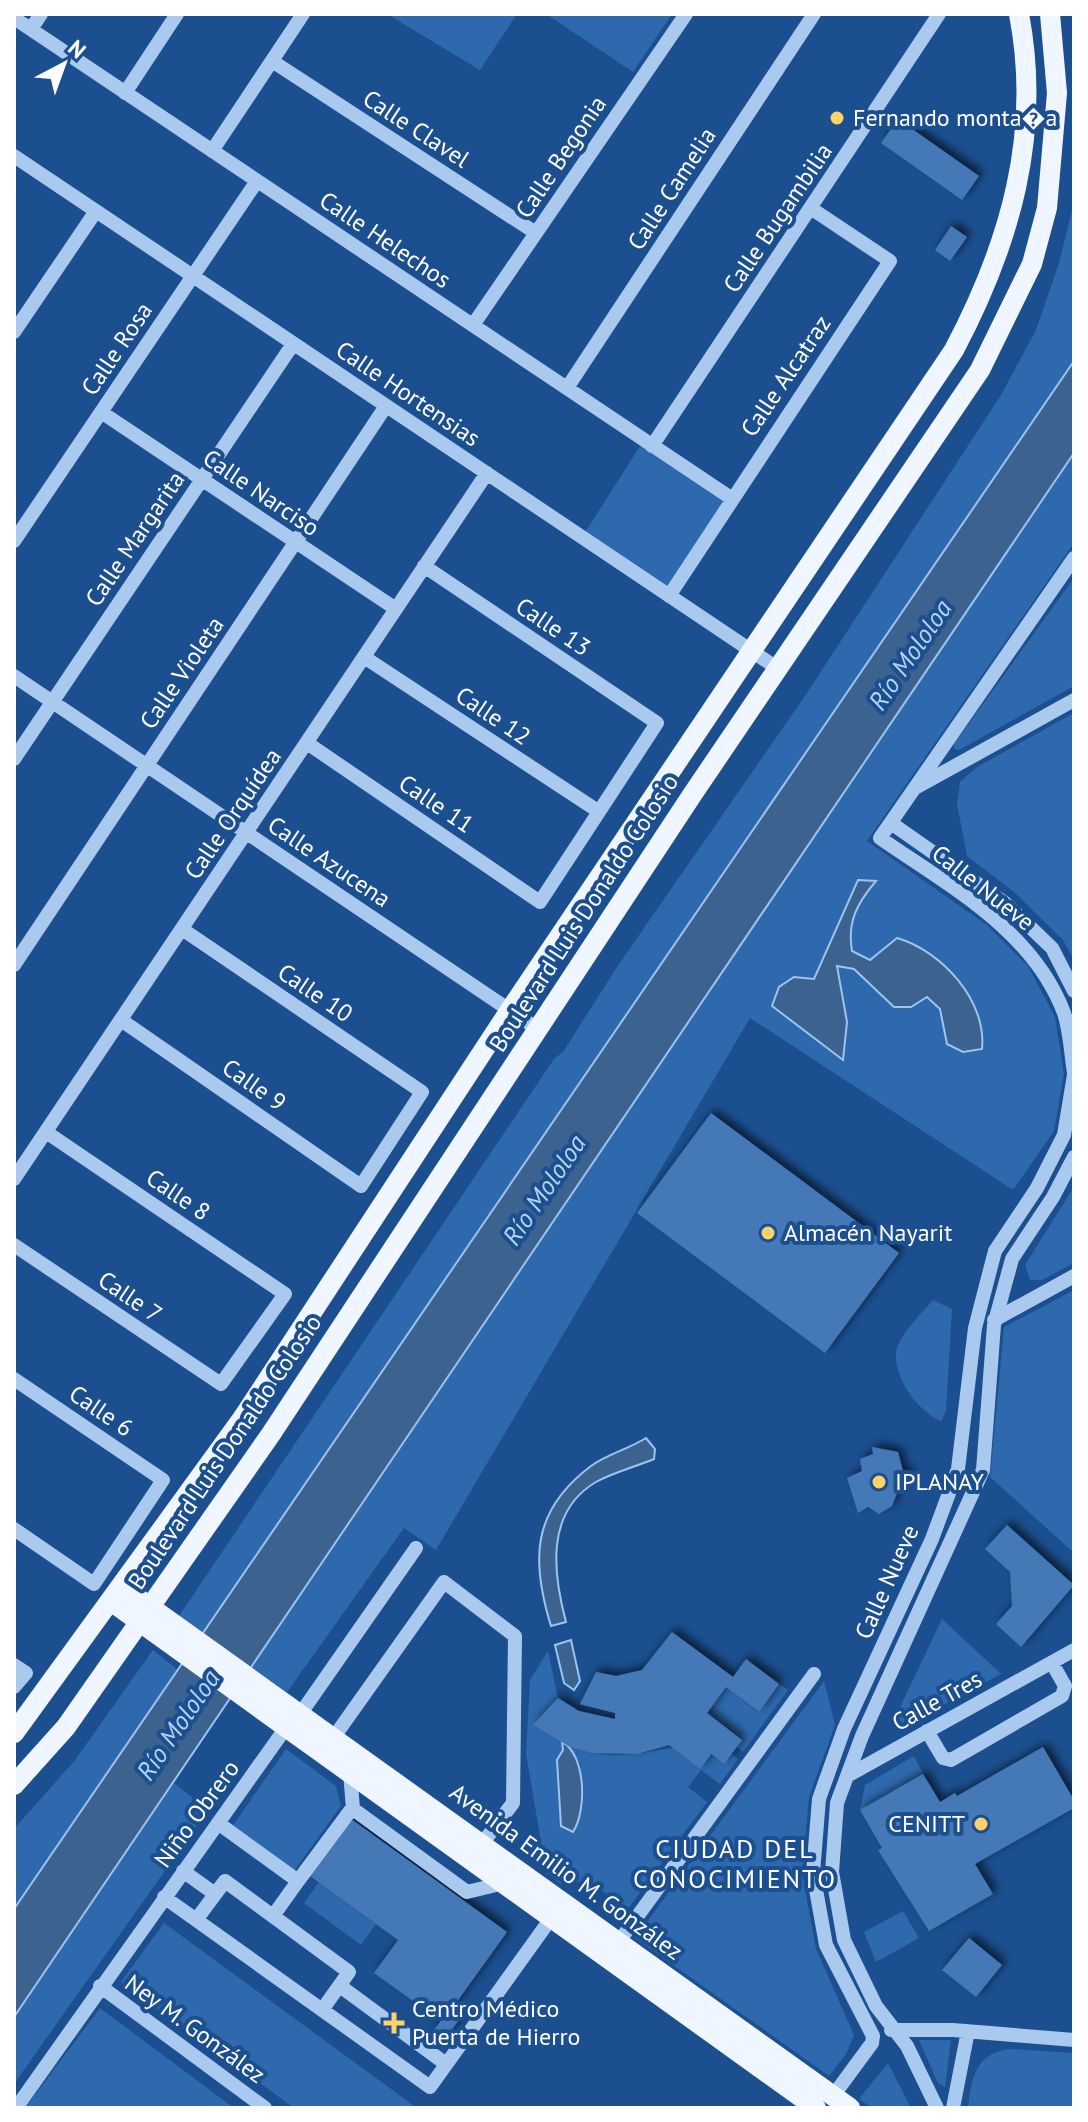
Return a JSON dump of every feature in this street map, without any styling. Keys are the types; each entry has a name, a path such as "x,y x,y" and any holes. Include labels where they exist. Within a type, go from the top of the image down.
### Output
{"main road":[{"name":"Boulevard Luis Donaldo Colosio","path":"14,1733 242,1419 510,1010 954,350 980,302 1001,252 1024,145 1026,82 1019,14"},
{"name":"Boulevard Luis Donaldo Colosio","path":"14,1785 66,1727 271,1434 692,795 980,370 1032,264 1047,208 1057,93 1050,14"},
{"path":"692,795 695,772 759,672 751,651"},
{"name":"Avenida Emilio M. González","path":"117,1594 294,1720 350,1772 476,1851 504,1883 552,1917 613,1950"},
{"name":"Avenida Emilio M. González","path":"294,1720 334,1737 476,1851 825,2102 850,2108"}],"street":[{"path":"31,29 41,14"},
{"path":"125,93 177,14"},
{"path":"212,151 303,14"},
{"name":"Calle Begonia","path":"473,325 686,14"},
{"name":"Calle Camelia","path":"567,388 814,14"},
{"name":"Calle Bugambilia","path":"652,446 939,14"},
{"name":"Calle Helechos","path":"14,18 731,498"},
{"name":"Calle Clavel","path":"272,61 536,233"},
{"name":"Calle Hortensias","path":"14,156 777,668"},
{"name":"Calle Rosa","path":"14,541 257,181"},
{"name":"Calle Alcatraz","path":"669,596 890,261 812,209"},
{"path":"14,332 96,211"},
{"name":"Calle Margarita","path":"14,759 293,344"},
{"name":"Calle Violeta","path":"14,965 386,406"},
{"name":"Calle Narciso","path":"101,412 396,609"},
{"name":"Calle Orquídea","path":"14,1179 487,473"},
{"path":"891,823 1074,558"},
{"name":"Calle 13","path":"424,566 657,723 598,811"},
{"name":"Calle 12","path":"364,657 598,811"},
{"name":"Calle Azucena","path":"14,676 539,1030"},
{"path":"915,789 1074,700"},
{"name":"Calle 11","path":"307,743 540,902 598,811"},
{"name":"Calle Nueve","path":"870,2030 858,2014 826,1945 813,1873 822,1789 844,1729 932,1539 958,1469 975,1328 995,1251 1037,1188 1064,1135 1074,1074 1064,1014 1036,960 993,917 880,838 891,823 1005,903 1052,948 1072,981"},
{"name":"Calle 10","path":"182,929 422,1092 361,1186"},
{"path":"1050,987 1072,981"},
{"name":"Calle 9","path":"121,1020 361,1186"},
{"name":"Calle 8","path":"46,1132 285,1294 221,1384"},
{"name":"Calle Nueve","path":"937,2108 907,2046 876,2006 844,1940 832,1872 837,1803 862,1736 983,1470 997,1318 1012,1259 1053,1197 1074,1157"},
{"name":"Calle 7","path":"14,1245 221,1384"},
{"path":"975,1328 1074,1276"},
{"name":"Calle 6","path":"14,1379 163,1480 94,1584 14,1529"},
{"name":"Niño Obrero","path":"16,2108 100,1986 416,1548"},
{"path":"334,1737 444,1582 515,1636 513,1803 476,1851"},
{"name":"Calle Tres","path":"822,1789 1074,1650"},
{"path":"927,1731 943,1758 951,1760 1062,1696 1065,1686 1052,1663"},
{"path":"14,1687 20,1669"},
{"path":"613,1950 814,1674"},
{"path":"273,1916 353,1807 350,1772"},
{"path":"353,1807 467,1892 504,1883"},
{"path":"218,1823 298,1881"},
{"path":"183,1871 215,1894"},
{"path":"196,1920 225,1881 349,1972 322,2010"},
{"path":"164,1897 430,2087 552,1917"},
{"name":"Ney M. González","path":"100,1986 265,2108"},
{"path":"340,1986 446,2064"},
{"path":"825,2102 872,2043 870,2030 968,2031 1074,2040"},
{"path":"953,2108 968,2031"}],"shaded area":[{"path":"387,14 517,14 480,70"},
{"path":"546,14 672,14 633,72"},
{"path":"1074,202 1074,361 1066,378 203,1634 179,1616 554,1059 563,1052 619,964 805,696 1001,395 1036,330 1059,263"},
{"path":"644,440 731,498 669,596 582,537"},
{"path":"1074,453 1074,543 867,841 987,925 1028,966 1055,1017 1064,1074 1054,1131 1013,1190 750,1018 436,1550 404,1528 287,1692 252,1668"},
{"path":"1074,578 1074,686 959,750 954,749 954,744"},
{"path":"1074,713 1074,960 1063,940 1014,892 967,856 957,804 960,782 977,767"},
{"path":"1074,1187 1074,1263 1042,1280 1030,1280 1025,1265"},
{"path":"1074,1290 1074,1553 990,1477 1004,1327"},
{"path":"933,1300 952,1309 946,1411 941,1421 914,1400 901,1378 896,1355 905,1333"},
{"path":"942,1619 1001,1674 898,1729 893,1722"},
{"path":"153,1650 178,1670 14,1909 14,1829 75,1760"},
{"path":"548,1651 558,1698 534,1725 562,1742 563,1750 557,1760 561,1825 581,1765 568,1745 617,1755 683,1748 709,1755 724,1764 732,1754 738,1759 720,1784 701,1770 688,1787 707,1802 627,1910 590,1881 561,1884 546,1872 526,1753 530,1680"},
{"path":"824,1681 835,1725 809,1797 802,1873 816,1949 854,2035 846,2054 829,2076 635,1938"},
{"path":"779,1684 788,1690 743,1752 737,1747 742,1739 707,1713 726,1687 758,1712"},
{"path":"286,1749 336,1786 341,1806 294,1871 232,1827"},
{"path":"914,1756 923,1774 860,1810 865,1785"},
{"path":"174,1783 208,1810 14,2084 14,2017"},
{"path":"319,1882 376,1924 361,1945 304,1903"},
{"path":"903,1911 919,1938 876,1962 864,1932"},
{"path":"164,1923 417,2108 294,2108 121,1982"},
{"path":"100,2008 234,2108 25,2108"},
{"path":"919,2040 951,2040 945,2087 938,2083"},
{"path":"999,2051 1074,2053 1074,2108 968,2108 974,2077 983,2061"},
{"path":"888,2063 911,2108 872,2108 859,2099"}],"water":[{"name":"Río Mololoa","path":"1074,361 1074,453 14,2017 14,1909"},
{"path":"858,880 876,881 855,913 851,931 852,951 870,960 897,938 930,954 958,980 969,996 982,1031 982,1049 963,1052 947,1044 940,1009 927,997 911,1007 894,1007 854,969 837,966 847,1022 843,1060 772,1006 779,987 794,977 814,979"},
{"path":"646,1438 655,1449 654,1459 596,1482 568,1510 557,1545 556,1564 566,1622 551,1626 540,1580 539,1559 547,1519 571,1483 591,1466"},
{"path":"571,1640 580,1681 574,1690 564,1683 555,1645"},
{"path":"562,1742 576,1758 582,1784 581,1811 573,1832 561,1826 557,1760 563,1750"}],"building":[{"path":"898,119 979,176 962,200 881,143"},
{"path":"951,226 967,237 950,261 935,250"},
{"name":"Almacén Nayarit","path":"711,1113 899,1253 825,1353 637,1213"},
{"name":"IPLANAY","path":"872,1447 898,1452 903,1471 912,1475 907,1487 900,1485 892,1506 879,1514 868,1507 858,1513 847,1478 862,1471 860,1459 873,1454"},
{"path":"1007,1525 1074,1585 1021,1647 996,1624 1012,1606 1010,1572 985,1549"},
{"path":"672,1632 733,1677 746,1659 779,1684 759,1712 726,1687 707,1713 742,1740 724,1764 711,1754 700,1769 669,1745 637,1754 592,1753 570,1747 533,1725 558,1698 579,1711 615,1719 615,1713 580,1704 596,1672 616,1676 642,1670"},
{"name":"CENITT","path":"1043,1747 1074,1800 1074,1808 975,1864 993,1894 929,1931 878,1850 882,1848 860,1810 923,1774 940,1802 955,1793 957,1796"},
{"path":"347,1816 507,1932 451,2010 461,2017 443,2042 431,2033 441,2021 374,1973 398,1940 306,1873"},
{"path":"969,1938 1002,1965 976,1997 942,1970"}],"place":[{"name":"Fernando monta�a","path":"837,118"},
{"name":"Almacén Nayarit","path":"768,1233"},
{"name":"IPLANAY","path":"879,1482"},
{"name":"CENITT","path":"981,1824"},
{"name":"Centro Médico Puerta de Hierro","path":"394,2023"}],"district":[{"name":"CIUDAD DEL CONOCIMIENTO","path":"735,1864"}]}
